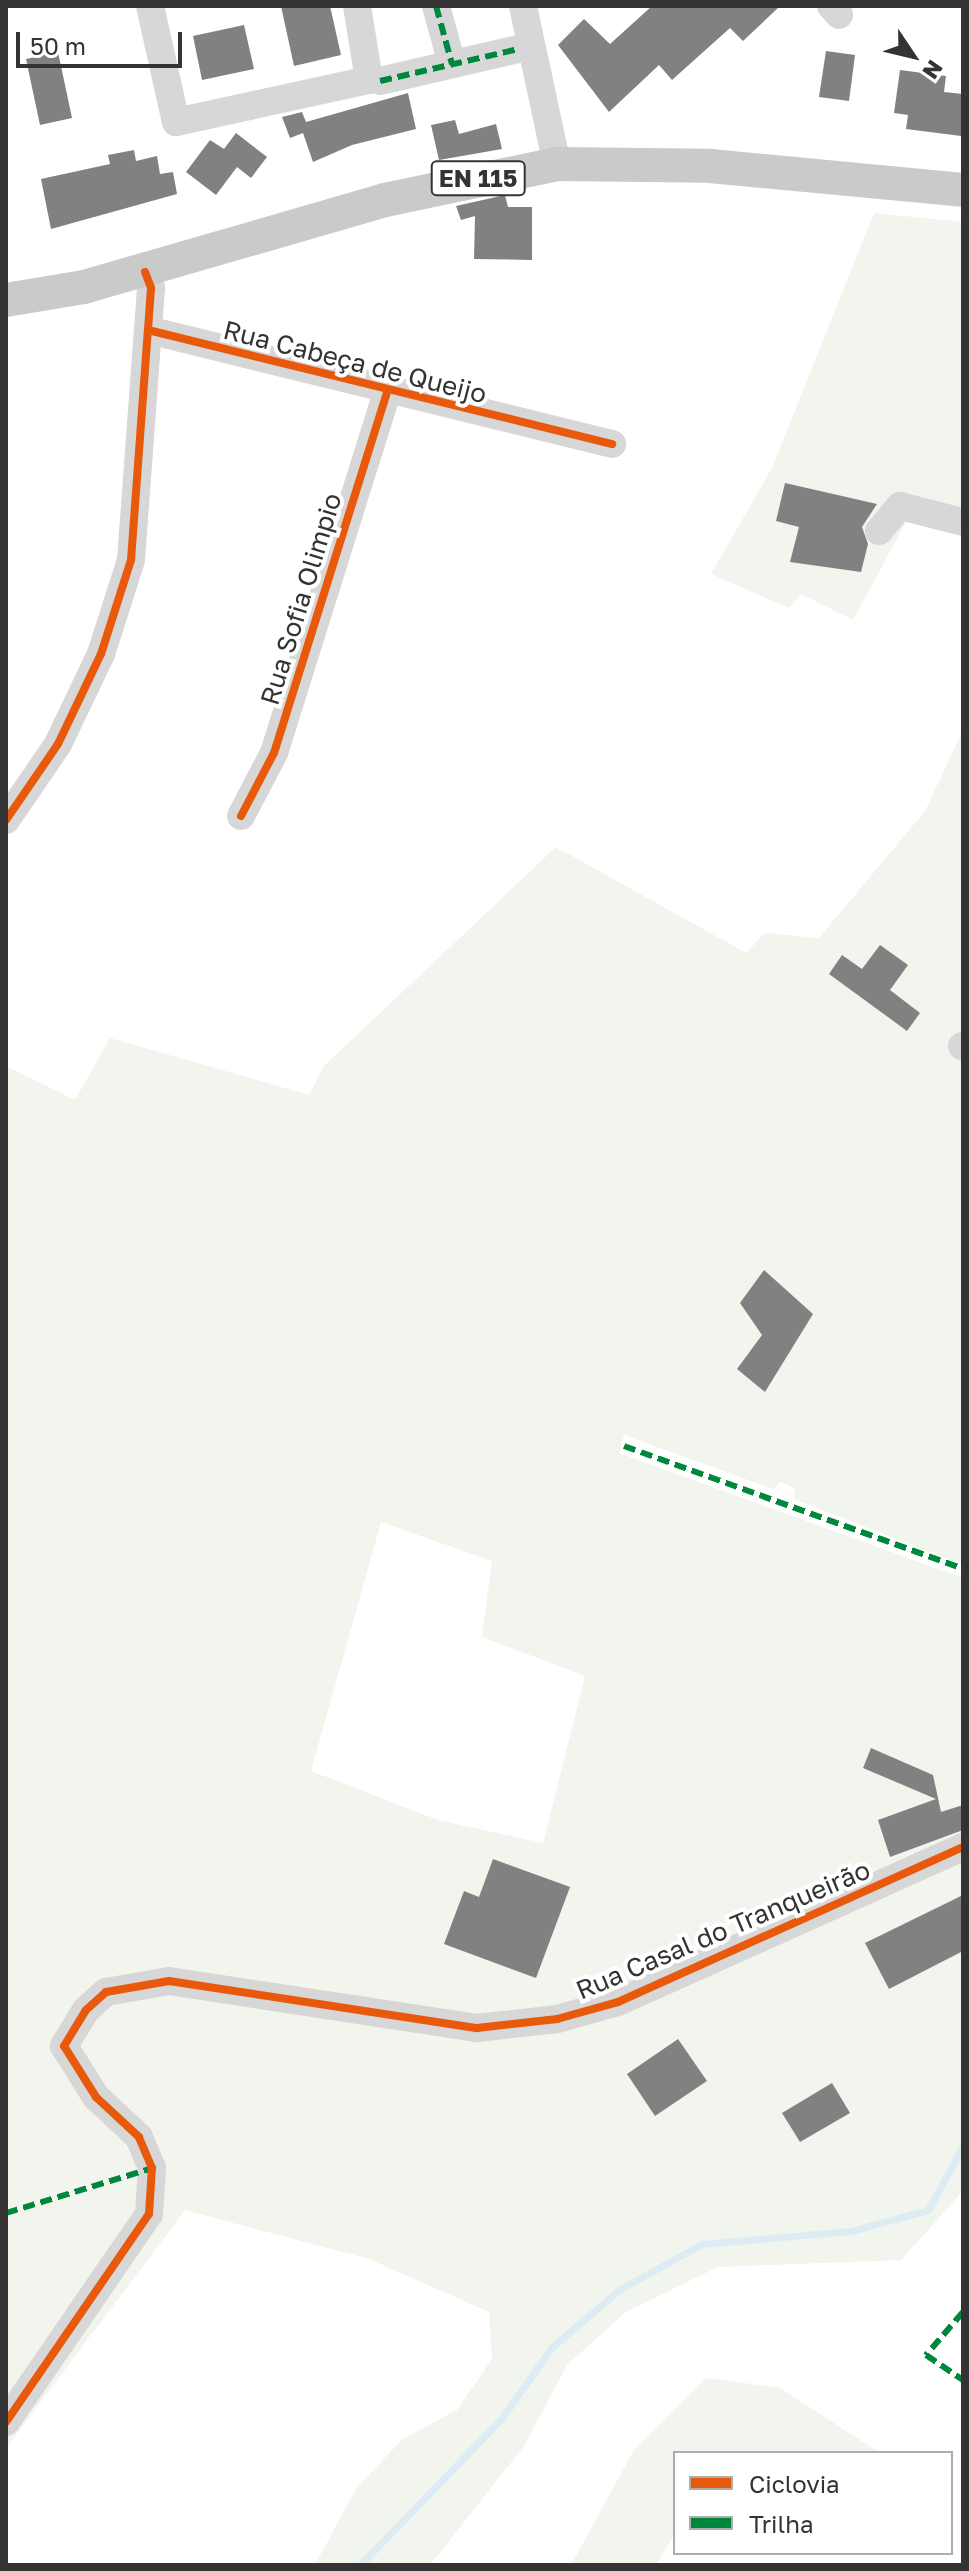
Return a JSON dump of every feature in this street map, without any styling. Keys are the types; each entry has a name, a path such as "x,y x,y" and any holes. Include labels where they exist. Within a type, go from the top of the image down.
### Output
{"main road":[{"name":"EN 115","path":"6,300 145,272 385,200 557,164 710,166 963,190"}],"street":[{"path":"150,6 176,122 369,80 357,6"},
{"path":"436,6 452,64"},
{"path":"523,6 557,164"},
{"path":"380,81 519,49"},
{"path":"6,820 58,744 101,654 131,560 151,288 145,272"},
{"name":"Rua Cabeça de Queijo","path":"148,330 612,444"},
{"name":"Rua Sofia Olimpio","path":"241,816 274,753 388,390"},
{"path":"879,531 900,506 963,522"},
{"name":"Rua Casal do Tranqueirão","path":"6,2422 149,2214 152,2168 139,2137 96,2097 64,2046 86,2010 106,1992 169,1981 477,2028 557,2019 618,2002 963,1847"}],"shaded area":[{"path":"874,213 963,222 963,515 906,522 853,620 801,594 789,608 711,574 773,466"},
{"path":"963,730 963,1565 794,1499 795,1488 780,1482 773,1489 624,1435 619,1453 963,1578 963,1838 578,2012 477,2028 129,1981 61,2047 136,2139 148,2213 6,2422 6,1066 75,1100 110,1038 309,1095 324,1066 556,847 746,953 765,933 819,938 925,811","holes":["381,1522 492,1561 482,1637 585,1676 543,1843 438,1820 311,1771"]},
{"path":"963,1856 963,2191 901,2260 718,2267 626,2312 567,2365 524,2446 430,2565 315,2565 357,2487 403,2439 457,2410 492,2359 489,2312 369,2259 185,2210 6,2448 6,2435 119,2257 155,2167 68,2047 129,1986 560,2028","holes":["678,2039 707,2081 656,2116 628,2073"]},
{"path":"706,2378 780,2388 877,2451 673,2451 673,2537 656,2565 571,2565 634,2450"}],"building":[{"path":"281,6 330,6 341,55 294,66"},
{"path":"652,6 780,6 743,41 730,28 672,80 659,65 609,112 558,45 584,19 610,44"},
{"path":"244,25 254,69 202,80 193,36"},
{"path":"826,51 855,55 849,101 819,97"},
{"path":"58,52 72,118 40,125 26,59"},
{"path":"900,70 946,76 944,92 963,94 961,136 906,129 908,115 894,113"},
{"path":"408,93 416,129 352,145 313,162 303,133 290,138 282,117 302,112 306,122"},
{"path":"455,120 459,134 496,124 502,149 439,160 431,125"},
{"path":"236,133 267,157 251,178 237,167 216,195 186,172 210,140 224,149"},
{"path":"134,150 136,161 157,156 160,174 173,172 177,194 51,229 41,179 110,164 108,155"},
{"path":"505,195 508,207 532,207 532,260 474,259 475,216 461,220 456,206"},
{"path":"785,483 877,504 862,527 868,544 861,572 790,562 799,527 776,521"},
{"path":"880,945 908,965 890,990 920,1013 907,1031 829,974 842,955 862,969"},
{"path":"764,1270 813,1314 765,1392 737,1369 762,1335 740,1303"},
{"path":"871,1748 933,1775 941,1812 963,1805 963,1830 890,1857 878,1820 936,1799 863,1768"},
{"path":"493,1859 570,1887 536,1978 444,1944 464,1891 479,1897"},
{"path":"963,1895 963,1951 889,1989 865,1943"},
{"path":"678,2039 707,2081 655,2116 627,2074"},
{"path":"832,2083 850,2113 800,2142 782,2113"}],"waterway":[{"path":"360,2565 502,2418 551,2348 620,2289 702,2244 851,2231 928,2210 963,2146"}],"marked path":[{"path":"436,6 452,64"},
{"path":"380,81 519,49"},
{"path":"624,1446 963,1569"},
{"path":"6,2213 152,2168"},
{"path":"963,2312 926,2355 963,2380"}],"cycle path":[{"path":"145,272 151,288 148,330 612,444"},
{"path":"6,820 58,744 101,654 131,560 148,330"},
{"path":"241,816 274,753 388,390"},
{"path":"6,2422 149,2214 152,2168 139,2137 96,2097 64,2046 86,2010 106,1992 169,1981 477,2028 557,2019 618,2002 963,1847"}]}
